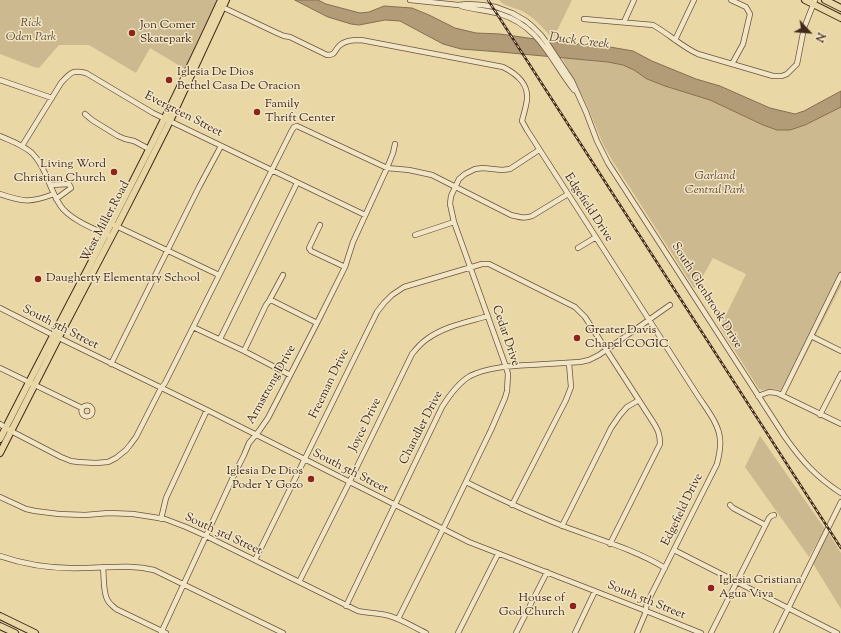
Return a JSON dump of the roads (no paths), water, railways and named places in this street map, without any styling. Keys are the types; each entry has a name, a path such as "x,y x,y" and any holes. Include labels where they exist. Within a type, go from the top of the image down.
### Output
{"main road":[{"name":"West Miller Road","path":"0,453 8,430 55,337 115,225 167,120 221,4 226,0"},
{"path":"805,0 814,2 841,18"},
{"path":"825,0 841,8"},
{"name":"West Miller Road","path":"115,225 149,149 167,120"},
{"name":"West Miller Road","path":"0,439 8,430"},
{"path":"0,616 31,632"},
{"path":"0,626 15,633"}],"street":[{"name":"South Glenbrook Drive","path":"410,0 458,5 482,5 512,13 526,21 538,31 547,43 563,71"},
{"path":"624,22 634,0"},
{"path":"675,40 694,0"},
{"path":"731,0 746,7 750,14 743,44 732,64"},
{"path":"584,19 653,25 694,52 773,76 782,76 787,74 797,64 804,28 814,2"},
{"name":"Edgefield Drive","path":"221,4 278,34 290,37 327,55 332,55 336,52 339,46 345,42 361,40 503,67 512,71 524,83 527,92 527,104 522,121 539,150 716,426 720,438 720,452 717,464 647,603 644,618 637,633"},
{"name":"South Glenbrook Drive","path":"458,5 500,14 530,31 541,42 572,81 597,141 608,163 758,396 785,437 805,463 841,493"},
{"name":"Evergreen Street","path":"52,98 61,83 69,74 76,71 86,73 153,113 365,215"},
{"path":"0,80 52,98 22,146"},
{"path":"86,114 92,120 118,136 134,141 149,149"},
{"path":"0,424 8,430 71,461 96,463 108,462 116,458 130,445 136,437 165,383 294,127 297,126 302,128 387,168 418,171 432,175 511,215 523,218 532,216 568,194"},
{"path":"0,136 22,146 36,158 51,185 56,199 64,210 73,218 109,236"},
{"name":"Armstrong Drive","path":"163,632 249,443 268,418 344,267 352,242 387,168 393,154 395,144"},
{"path":"111,364 221,146"},
{"name":"Cedar Drive","path":"398,619 466,482 508,391 508,374 506,367 454,222 450,204 451,196 459,179 465,174 475,169 483,168 491,170 510,169 539,150"},
{"path":"220,339 297,183"},
{"path":"51,185 69,184 71,188 56,199"},
{"path":"0,194 18,200 34,201 54,194"},
{"path":"414,235 454,222"},
{"path":"115,225 219,275"},
{"path":"320,226 309,248 311,251 344,267"},
{"path":"578,248 596,237"},
{"name":"Freeman Drive","path":"255,560 377,312 392,295 404,287 482,264 489,264 575,307 585,317 654,422 659,432 660,444 610,544"},
{"path":"244,351 266,305 283,275"},
{"path":"782,395 841,275"},
{"path":"269,301 273,301 317,323"},
{"name":"Chandler Drive","path":"346,606 442,408 452,392 470,376 489,370 506,367 569,363 589,360 607,350 670,305"},
{"name":"South 5th Street","path":"0,308 55,337 207,410 468,542 699,633"},
{"name":"Joyce Drive","path":"299,582 412,354 426,339 441,331 488,316"},
{"path":"193,327 220,339 290,375"},
{"path":"811,336 841,351"},
{"path":"512,505 566,400 571,387 569,363"},
{"path":"0,368 82,408"},
{"path":"820,415 841,374"},
{"path":"758,396 769,392 774,392 841,424"},
{"path":"562,526 611,428 627,407 639,400"},
{"path":"161,519 166,498 207,410"},
{"path":"466,482 512,505 655,562 665,568"},
{"name":"South 3rd Street","path":"0,497 26,509 35,511 85,515 133,514 165,519 206,536 346,606 365,613 385,615 398,619 426,633"},
{"path":"776,633 841,502"},
{"path":"730,505 766,525"},
{"path":"711,633 769,518 774,515"},
{"path":"674,550 787,609 837,633"},
{"path":"458,633 498,554"},
{"path":"0,556 52,567 83,568 134,566 154,570 283,633"},
{"path":"103,567 107,600 110,604 116,609 163,632"},
{"path":"516,633 547,572"},
{"path":"575,633 595,591"}],"railway":[{"path":"488,0 841,548"}],"place":[{"name":"Jon Comer Skatepark","path":"132,33"},
{"name":"Iglesia De Dios Bethel Casa De Oracion","path":"169,80"},
{"name":"Family Thrift Center","path":"257,112"},
{"name":"Living Word Christian Church","path":"114,172"},
{"name":"Daugherty Elementary School","path":"38,279"},
{"name":"Greater Davis Chapel COGIC","path":"577,338"},
{"name":"Iglesia De Dios Poder Y Gozo","path":"311,479"},
{"name":"Iglesia Cristiana Agua Viva","path":"711,588"},
{"name":"House of God Church","path":"573,606"}],"park label":[{"name":"Rick Oden Park","path":"31,31"},
{"name":"Garland Central Park","path":"715,184"}],"water label":[{"name":"Duck Creek","path":"579,42"}]}
